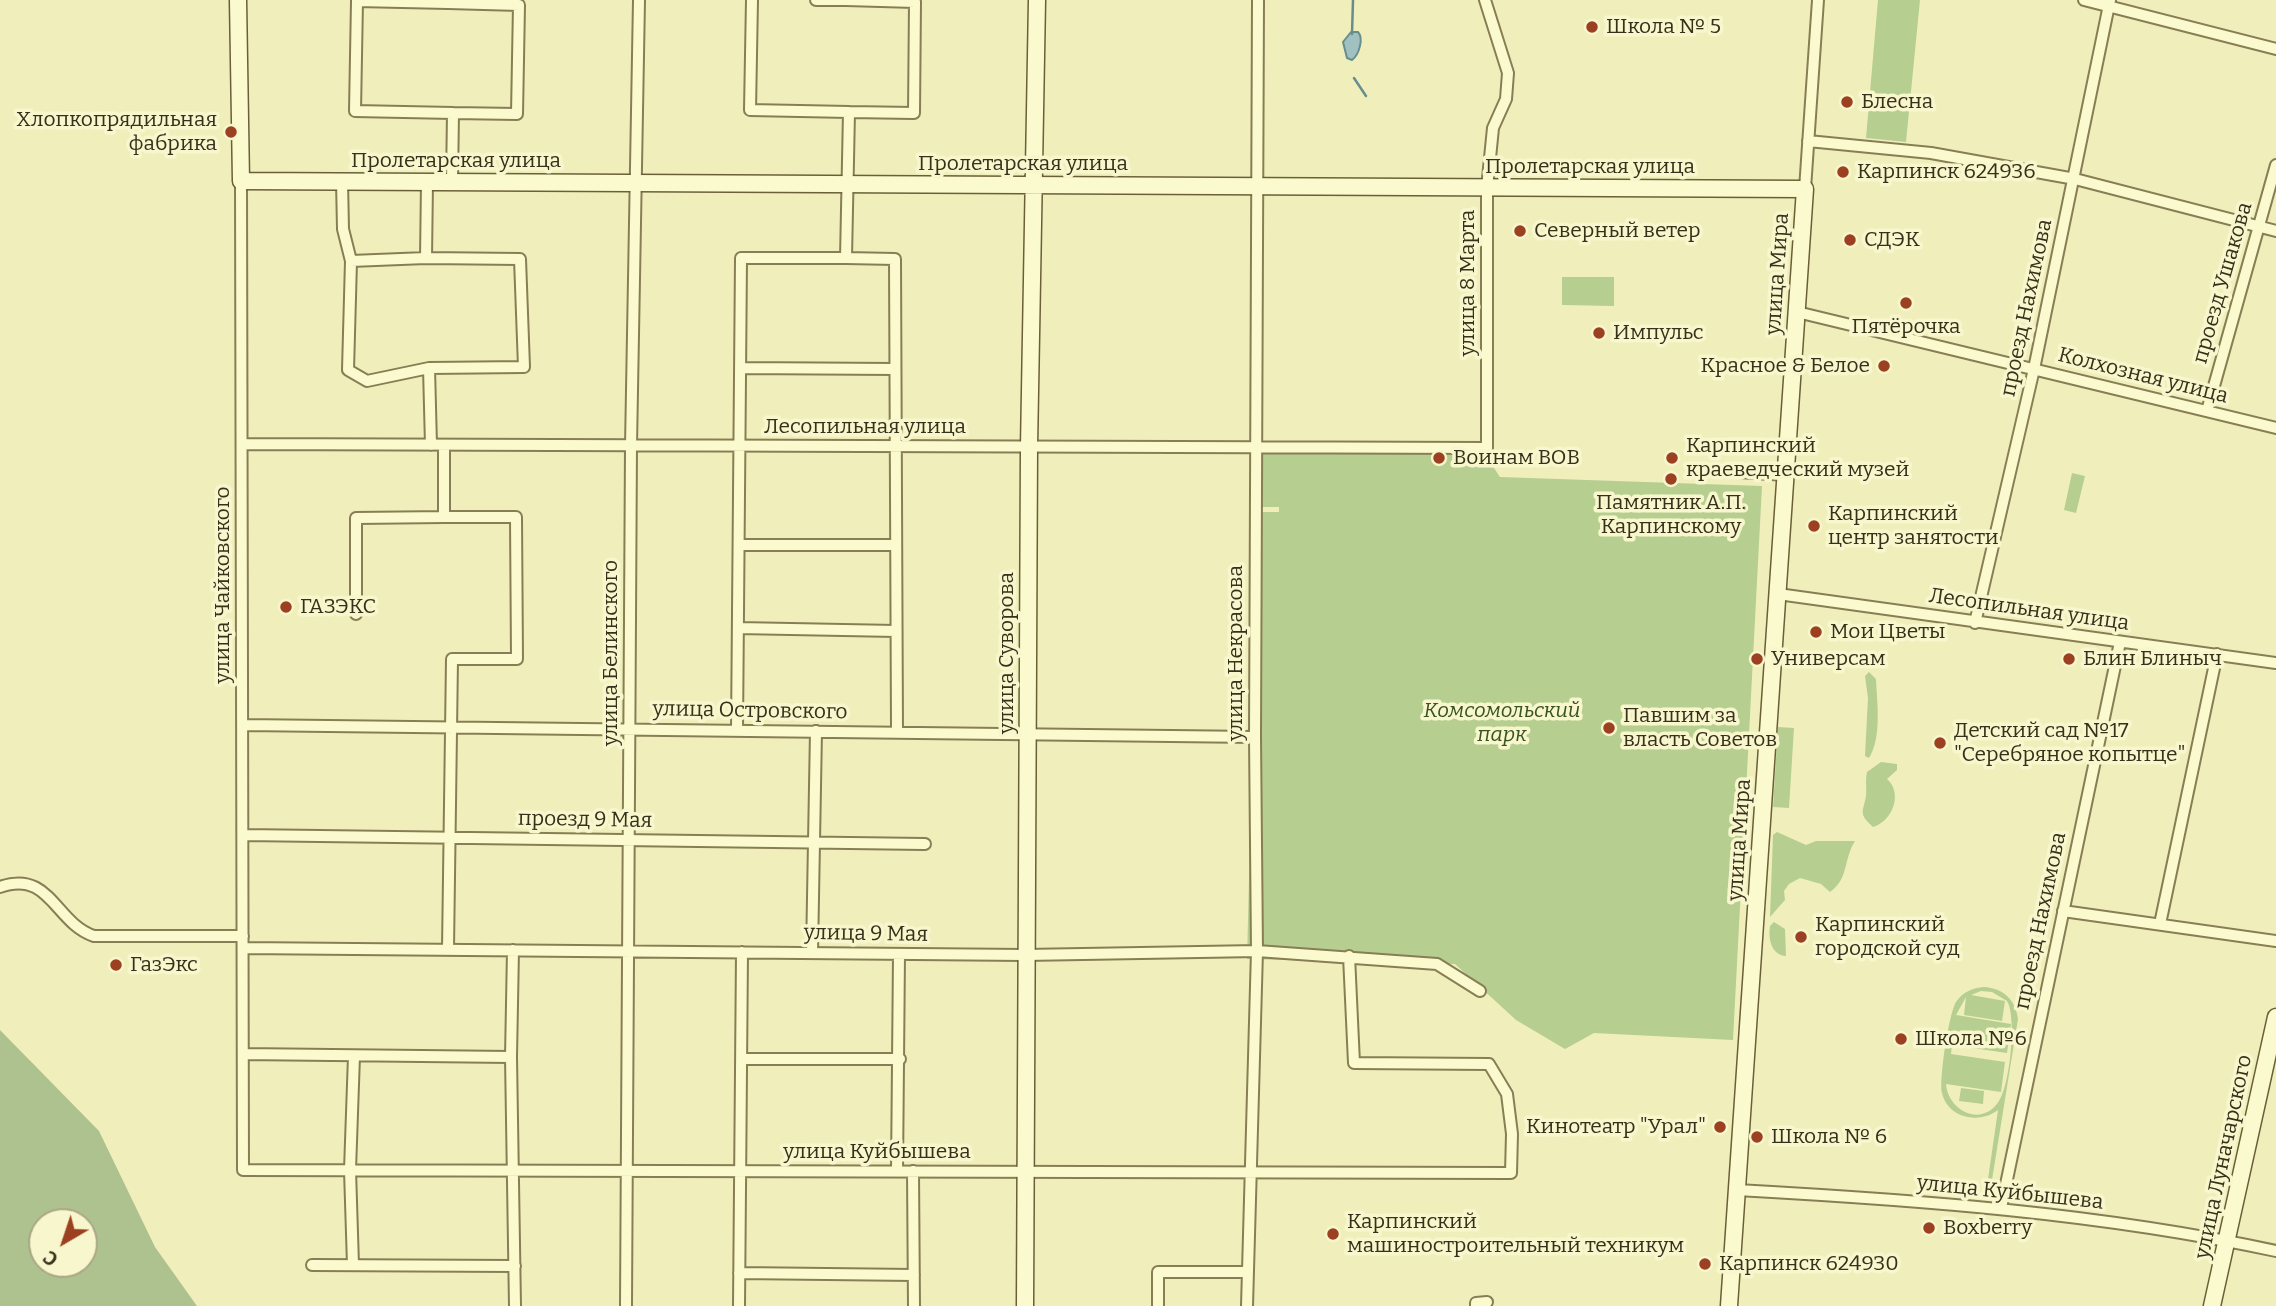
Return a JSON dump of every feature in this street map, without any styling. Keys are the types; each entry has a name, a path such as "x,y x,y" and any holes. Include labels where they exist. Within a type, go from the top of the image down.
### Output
{"main road":[{"name":"улица Чайковского","path":"238,0 241,181"},
{"name":"улица Суворова","path":"1025,1306 1029,447 1037,0"},
{"name":"Пролетарская улица","path":"241,181 1805,190"},
{"name":"улица Мира","path":"1729,1306 1805,190"},
{"name":"улица Луначарского","path":"2212,1306 2276,1017"}],"street":[{"name":"улица Белинского","path":"625,1306 631,446 639,0"},
{"path":"752,0 750,110 914,113 915,2 816,0"},
{"name":"улица Некрасова","path":"1247,1306 1257,951 1255,737 1258,0"},
{"name":"улица 8 Марта","path":"1485,0 1508,73 1506,99 1493,128 1487,188 1487,448"},
{"name":"улица Мира","path":"1805,190 1818,0"},
{"path":"2084,0 2109,4 2276,49"},
{"path":"357,1 519,5 517,114 453,113 355,111 357,1"},
{"name":"проезд Нахимова","path":"1975,623 2034,369 2109,4"},
{"path":"846,258 849,111"},
{"path":"452,182 453,113"},
{"path":"1808,141 1919,151 2075,179 2276,231"},
{"name":"проезд Ушакова","path":"2207,411 2276,165"},
{"name":"улица Чайковского","path":"241,181 243,1170"},
{"path":"341,181 343,229 351,261 348,370 367,381 429,368 524,368 520,259 426,258 351,261"},
{"path":"426,258 428,182"},
{"path":"737,730 740,258 846,258 895,259 897,732"},
{"name":"Колхозная улица","path":"1797,312 2276,428"},
{"path":"429,368 431,445"},
{"path":"740,368 895,369"},
{"name":"Лесопильная улица","path":"243,444 1487,448"},
{"path":"444,445 444,517"},
{"path":"1739,472 1786,474"},
{"path":"356,614 356,518 516,517 517,659 452,659 448,949"},
{"path":"739,545 896,545"},
{"name":"Лесопильная улица","path":"1778,594 2276,663"},
{"path":"738,628 896,631"},
{"name":"проезд Нахимова","path":"2001,1208 2120,642"},
{"path":"2160,924 2217,654"},
{"name":"улица Островского","path":"244,725 1255,737"},
{"path":"812,953 816,731"},
{"name":"проезд 9 Мая","path":"244,835 925,844"},
{"name":"улица 9 Мая","path":"0,887 19,883 43,890 76,927 94,936 513,950 1025,955 1257,951 1437,964 1480,991"},
{"path":"2063,911 2276,941"},
{"path":"513,950 511,1057 515,1306"},
{"path":"739,1306 738,1171 742,952"},
{"path":"897,1171 899,954"},
{"name":"улица Куйбышева","path":"243,1170 1511,1173 1512,1134 1507,1094 1489,1065 1354,1063 1349,956"},
{"path":"243,1054 511,1057"},
{"path":"353,1265 350,1170 354,1056"},
{"path":"742,1059 900,1059"},
{"path":"913,1171 914,1306"},
{"name":"улица Куйбышева","path":"1737,1190 2001,1208 2227,1241 2276,1251"},
{"path":"312,1265 515,1266"},
{"path":"1158,1306 1158,1272 1248,1272"},
{"path":"739,1273 914,1275"},
{"path":"1476,1306 1476,1303 1487,1302"}],"green space":[{"path":"1878,0 1920,0 1906,142 1866,138"},
{"path":"1562,277 1614,277 1614,306 1562,305"},
{"name":"Комсомольский парк","path":"1261,448 1484,453 1500,477 1762,486 1733,1040 1594,1033 1565,1049 1516,1020 1455,964 1247,959 1258,512 1279,512 1279,507 1260,507"},
{"path":"2072,473 2085,476 2076,513 2064,510"},
{"path":"1869,672 1876,679 1878,720 1876,740 1869,758 1865,756 1868,698 1865,676"},
{"path":"1778,727 1794,728 1789,808 1773,807"},
{"path":"1881,762 1897,764 1897,770 1887,779 1892,785 1895,799 1886,819 1873,827 1863,813 1866,775"},
{"path":"1777,832 1806,845 1816,841 1855,841 1836,887 1830,892 1821,884 1800,878 1789,884 1784,891 1785,900 1770,917 1773,835"},
{"path":"1774,922 1785,929 1786,956 1777,953 1770,941 1770,926"},
{"path":"1991,988 2007,996 2015,1006 2018,1019 1991,1186 1987,1186 1998,1110 1974,1118 1958,1113 1945,1102 1941,1086 1945,1046 1953,1008 1968,991","holes":["1981,991 1992,992 2007,1001 2010,1009 2012,1035 2009,1067 1999,1101 1984,1114 1975,1115 1967,1113 1953,1102 1946,1084 2001,1092 2005,1062 1951,1054 1952,1045 2007,1053 2011,1024 1956,1015 1966,997 1964,1015 2002,1021 2005,1001 1971,995"]},
{"path":"0,1030 99,1131 155,1247 197,1306 0,1306"},
{"path":"1961,1088 1984,1091 1983,1104 1959,1101"}],"water":[{"path":"1351,32 1358,32 1361,38 1359,51 1352,60 1347,58 1343,42"}],"waterway":[{"path":"1352,34 1353,0"},
{"path":"1354,78 1366,96"}],"place":[{"name":"Школа № 5","path":"1592,27"},
{"name":"Блесна","path":"1847,102"},
{"name":"Хлопкопрядильная фабрика","path":"231,132"},
{"name":"Карпинск 624936","path":"1843,172"},
{"name":"Северный ветер","path":"1520,231"},
{"name":"СДЭК","path":"1850,240"},
{"name":"Пятёрочка","path":"1906,303"},
{"name":"Импульс","path":"1599,333"},
{"name":"Красное & Белое","path":"1884,366"},
{"name":"Воинам ВОВ","path":"1439,458"},
{"name":"Карпинский краеведческий музей","path":"1672,458"},
{"name":"Памятник А.П. Карпинскому","path":"1671,479"},
{"name":"Карпинский центр занятости","path":"1814,526"},
{"name":"ГАЗЭКС","path":"286,607"},
{"name":"Мои Цветы","path":"1816,632"},
{"name":"Универсам","path":"1757,659"},
{"name":"Блин Блиныч","path":"2069,659"},
{"name":"Павшим за власть Советов","path":"1609,728"},
{"name":"Детский сад №17 \"Серебряное копытце\"","path":"1940,743"},
{"name":"Карпинский городской суд","path":"1801,937"},
{"name":"ГазЭкс","path":"116,965"},
{"name":"Школа №6","path":"1901,1039"},
{"name":"Кинотеатр \"Урал\"","path":"1720,1127"},
{"name":"Школа № 6","path":"1757,1137"},
{"name":"Boxberry","path":"1929,1228"},
{"name":"Карпинский машиностроительный техникум","path":"1333,1234"},
{"name":"Карпинск 624930","path":"1705,1264"}]}
